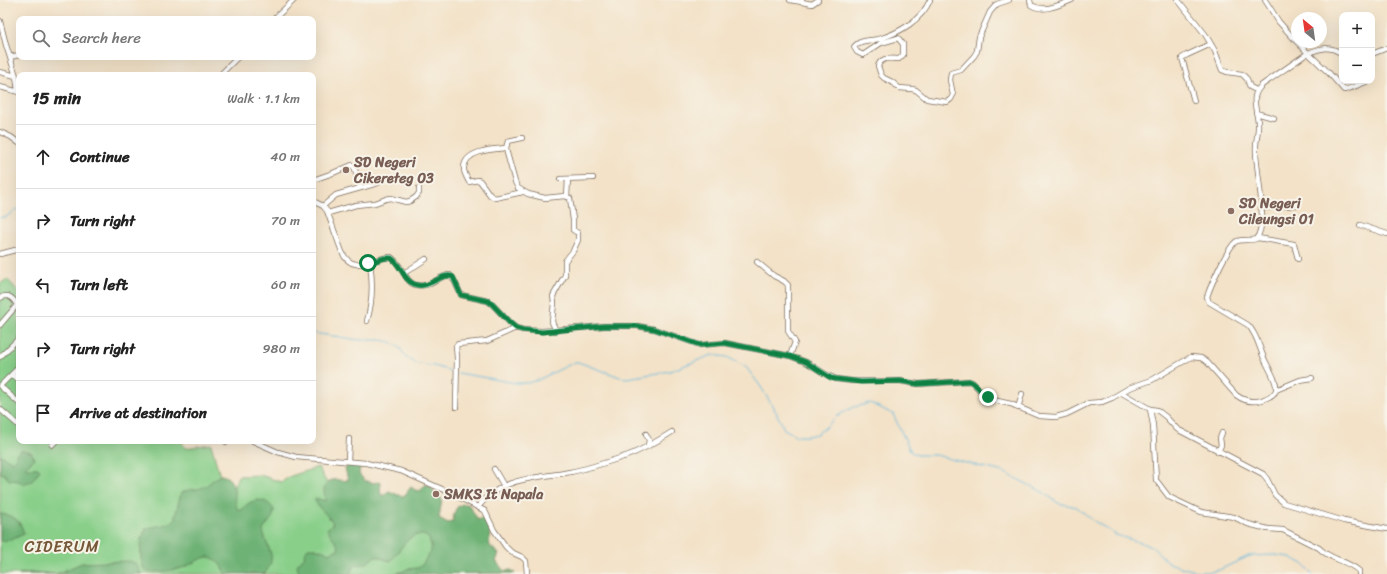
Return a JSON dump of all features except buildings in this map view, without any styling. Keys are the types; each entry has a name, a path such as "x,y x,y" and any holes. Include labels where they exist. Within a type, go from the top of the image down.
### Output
{"street":[{"path":"277,16 294,0"},
{"path":"790,0 812,4 818,0"},
{"path":"930,0 921,15 910,24 878,39 862,41 854,45 854,47 857,52 863,55 881,43 898,38 903,44 902,58 886,58 881,60 878,66 881,75 899,88 912,89 927,99 944,102 949,101 953,95 950,80 952,73 961,70 977,51 979,37 990,12 997,4 1009,0"},
{"path":"1030,0 1031,5 1042,9 1048,9 1072,0"},
{"path":"1178,0 1200,27 1211,44 1222,70 1242,74 1247,79 1250,88 1256,90"},
{"path":"1265,0 1279,22 1291,35"},
{"path":"0,21 16,76"},
{"path":"1194,101 1182,58 1211,44"},
{"path":"1303,48 1329,72 1344,90 1361,84"},
{"path":"1258,238 1260,232 1261,208 1256,152 1258,124 1254,97 1256,90 1308,53 1324,48 1339,50"},
{"path":"1375,52 1387,48"},
{"path":"1335,49 1339,52"},
{"path":"10,57 16,56"},
{"path":"223,72 235,60"},
{"path":"0,72 16,76"},
{"path":"0,87 16,91"},
{"path":"1256,113 1274,118"},
{"path":"0,132 11,136 16,140"},
{"path":"522,138 508,141 506,148 516,186 523,192 544,198 567,197"},
{"path":"506,148 486,150 477,153 465,163 465,172 469,182 480,181 490,195 495,198 523,192"},
{"path":"316,179 352,165 355,169 360,188"},
{"path":"560,179 593,178"},
{"path":"556,331 552,322 554,303 553,296 564,275 565,261 574,249 579,238 578,233 573,230 570,199 567,197 568,179"},
{"path":"323,206 336,195 378,183"},
{"path":"328,213 356,205 375,203 391,198 406,202 410,201 419,194 419,188"},
{"path":"316,202 323,206 328,213 339,246 346,260 352,263 370,263 385,258 391,258 398,263 411,283 417,285 430,284 445,276 453,277 461,295 488,301 516,328"},
{"path":"1261,208 1296,205"},
{"path":"1360,225 1387,234"},
{"path":"1276,390 1275,382 1252,328 1209,302 1207,297 1227,253 1234,243 1239,240 1253,240 1258,238 1294,244 1298,259"},
{"path":"0,254 16,250"},
{"path":"404,274 426,259"},
{"path":"757,262 774,276 784,280 788,285 788,331 795,342 790,356"},
{"path":"367,321 370,311 372,284 370,263"},
{"path":"0,298 9,296 16,304"},
{"path":"0,325 16,306"},
{"path":"456,407 456,346 458,344 487,341 516,328 538,331 556,331 597,327 637,326 654,329 700,345 725,343 790,356 806,362 831,378 848,381 900,381 918,384 969,381 972,382 984,395 993,400 1012,404 1018,408 1039,416 1050,417 1061,416 1089,403 1107,400 1133,386 1152,380 1188,359 1196,357 1207,362 1231,390 1241,399 1254,402 1274,394 1276,390 1312,378"},
{"path":"0,357 16,341"},
{"path":"16,370 0,386 16,400"},
{"path":"12,374 16,377"},
{"path":"0,395 5,390"},
{"path":"1122,393 1150,409 1157,410 1166,417 1177,430 1266,476 1275,495 1284,503 1344,521 1387,529"},
{"path":"1018,408 1022,394"},
{"path":"0,409 16,422"},
{"path":"1150,409 1153,425 1156,480 1169,497 1201,512 1234,517 1248,524 1268,529 1283,530 1319,548 1322,552 1353,565 1359,570 1359,574"},
{"path":"478,507 485,499 504,486 520,480 561,474 625,457 672,432"},
{"path":"1218,452 1221,445 1220,438 1222,433"},
{"path":"646,434 649,440 648,445"},
{"path":"348,461 349,439"},
{"path":"258,444 296,457 366,463 409,474 452,494 487,513 494,530 506,547 526,562 527,574"},
{"path":"494,469 504,486"}],"green space":[{"path":"7,279 16,289 16,444 183,444 185,448 211,444 222,483 212,547 233,574 0,574 0,284"},
{"path":"21,450 32,453 34,459 25,467 37,468 40,470 32,481 23,484 19,481 9,480 4,474 0,473 0,455 13,462 16,459 16,454"},
{"path":"350,465 358,465 360,468 359,474 365,481 371,483 380,482 380,491 382,496 389,491 404,496 411,487 420,491 425,485 430,485 436,495 442,499 439,518 448,523 453,521 455,511 460,505 469,505 478,520 482,518 487,521 491,534 489,541 490,546 499,554 496,561 504,571 511,570 515,573 397,574 407,569 418,568 422,565 431,551 429,538 423,535 417,535 407,541 391,561 375,556 367,563 355,565 350,574 299,574 297,565 305,556 304,554 308,548 315,548 329,553 339,549 327,529 333,523 317,505 315,498 325,501 324,489 327,482 333,480 348,480 345,468"},
{"path":"318,467 332,492 346,547 307,574 246,574 239,518 229,499 238,476 260,475 281,482 291,476"},
{"path":"221,475 227,477 233,485 238,510 242,510 249,503 258,500 267,502 274,510 273,516 263,530 271,556 271,562 264,574 226,574 214,559 209,557 200,559 178,569 159,572 145,570 141,559 141,549 142,539 146,529 168,524 174,520 181,493 204,487"},
{"path":"0,514 13,517 19,522 24,534 11,540 0,541"},
{"path":"427,528 439,542 426,570 408,574 327,574 400,537"},
{"path":"130,561 136,564 141,574 56,574 82,563"},
{"path":"32,572 56,574 19,574"}],"waterway":[{"path":"0,218 6,217 16,210"},
{"path":"316,333 359,340 381,340 391,342 400,348 406,357 415,363 434,366 455,372"},
{"path":"458,373 516,383 527,383 538,380 575,362 578,362 620,377 627,378 670,371 712,355 727,357 746,367 761,387 784,429 797,436 817,434 836,417 846,411 854,407 870,403 893,414 911,452 917,455 936,455 1003,472 1041,491 1058,503 1077,507 1091,519 1116,535 1151,546 1169,563 1200,572 1210,572 1219,570 1249,556 1275,555 1290,557 1303,564 1313,574"}],"place":[{"name":"SD Negeri Cikereteg 03","path":"346,170"},
{"name":"SD Negeri Cileungsi 01","path":"1231,211"},
{"name":"SMKS It Napala","path":"436,494"}],"district":[{"name":"CIDERUM","path":"62,546"}],"route":[{"path":"368,263 389,257 398,263 408,280 417,285 430,284 445,276 453,277 461,295 488,301 516,328 523,330 542,332 604,326 645,327 700,345 725,343 790,356 806,362 831,378 861,382 900,381 913,384 969,381 988,397"}]}
